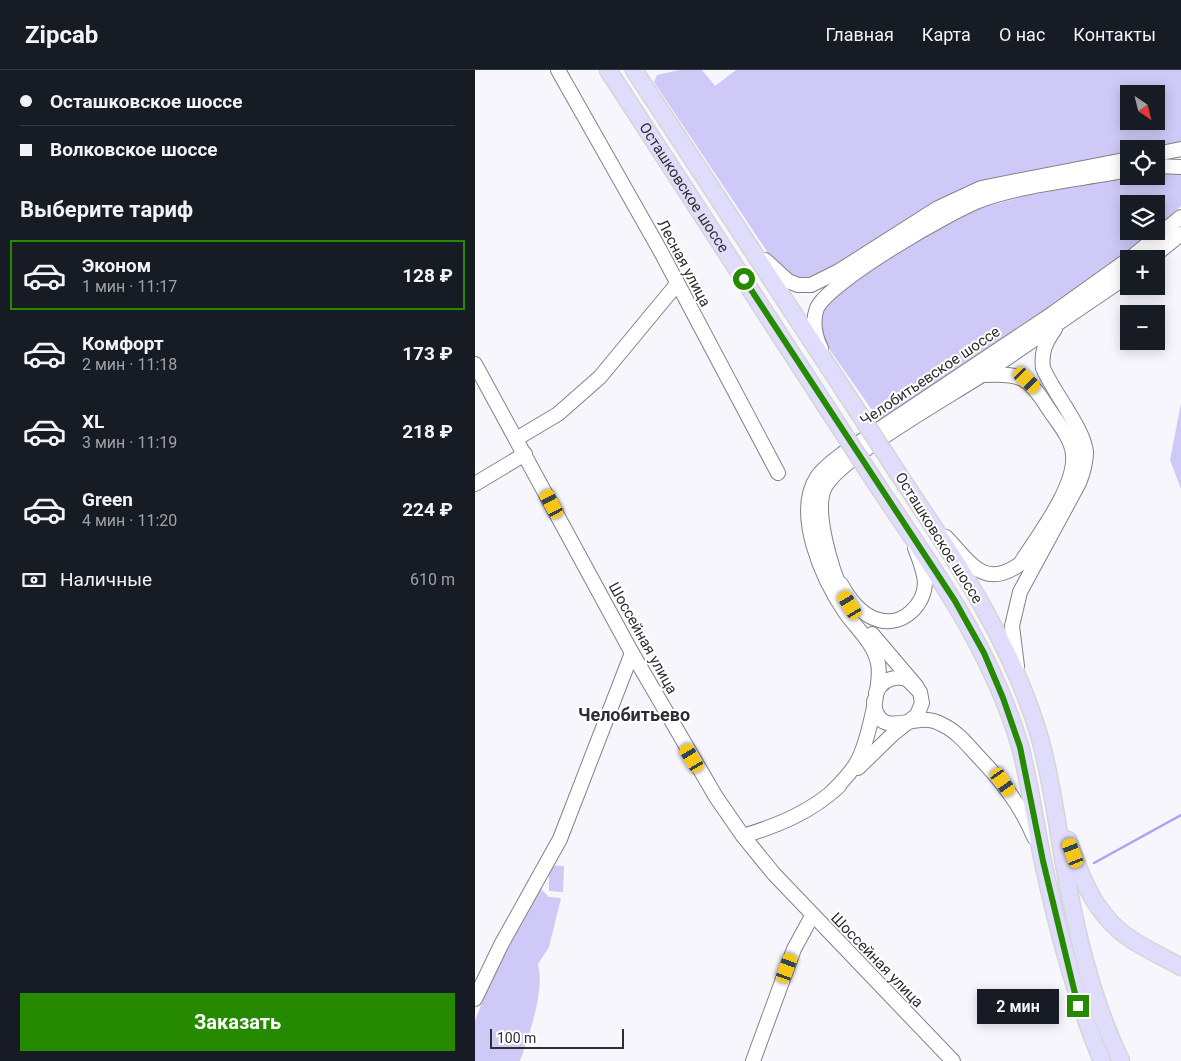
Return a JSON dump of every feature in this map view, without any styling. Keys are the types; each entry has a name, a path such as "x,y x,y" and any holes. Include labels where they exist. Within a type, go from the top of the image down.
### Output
{"main road":[{"name":"Осташковское шоссе","path":"608,70 881,491 955,601 984,653 1003,698 1020,747 1043,861 1068,969 1102,1061"},
{"name":"Осташковское шоссе","path":"634,70 920,506 973,591 1002,644 1023,691 1041,742 1069,892 1093,989 1121,1061"},
{"path":"1054,804 1085,886 1108,920 1123,934 1181,967"},
{"path":"1068,969 1092,1061"}],"street":[{"name":"Лесная улица","path":"558,70 661,252 778,473"},
{"path":"1165,152 1181,149"},
{"path":"736,226 776,272 788,281 799,285 811,284 839,271 938,208 981,188 1120,161"},
{"path":"1165,166 1181,167"},
{"path":"847,395 819,345 815,333 817,309 832,290 930,225 970,204 1008,192 1120,172"},
{"path":"1166,230 1181,212"},
{"name":"Челобитьевское шоссе","path":"833,791 851,771 861,755 879,678 879,663 875,651 835,597 817,557 811,535 809,503 811,490 817,477 842,454 1052,314 1181,217"},
{"path":"1161,250 1181,234"},
{"name":"Челобитьевское шоссе","path":"743,836 799,816 833,791 893,734 917,715 922,703 917,686 855,614 842,591 832,564 824,528 822,500 824,490 831,478 850,460 982,375 1120,280"},
{"path":"516,439 558,414 600,377 677,284"},
{"path":"1023,691 1013,644 1014,609 1019,592 1079,483 1085,467 1086,451 1081,436 1043,368 1041,356 1045,343 1059,323"},
{"name":"Шоссейная улица","path":"475,364 632,653 697,767 743,836 812,916 953,1061"},
{"path":"920,506 978,571 999,576 1020,564 1068,486 1073,454 1069,441 1037,390 1027,380 1018,375 982,375"},
{"path":"475,484 525,454"},
{"path":"832,564 847,596 865,612 878,620 888,622 900,619 912,612 924,590 925,579 912,543 899,516"},
{"path":"475,999 501,945 560,839 632,653"},
{"path":"917,686 907,679 896,677 883,682 875,696 877,712 884,721 896,725 918,720 937,722 947,727 965,743 1003,782 1017,802 1043,861"},
{"path":"753,1061 794,949 812,916"}],"shaded area":[{"path":"679,70 702,70 715,86 736,70 1181,70 1181,144 1165,147 1165,140 1120,140 1120,158 1040,171 838,267 804,279 791,276 774,262 654,82 657,75"},
{"path":"1165,170 1181,175 1181,206 1165,221 1165,195 1120,195 1120,240 1142,240 1129,250 1120,250 1120,257 1088,281 879,420 825,343 821,322 824,306 843,287 963,213 1025,196 1120,179 1120,185 1165,185"},
{"path":"1181,403 1181,489 1170,460"},
{"path":"549,865 564,866 563,892 549,891"},
{"path":"541,889 549,897 561,898 549,947 538,964 540,975 538,1000 520,1061 475,1061 475,1021 496,966 527,904 535,898"}],"waterway":[{"path":"1094,863 1181,815"}],"district":[{"name":"Челобитьево","path":"634,715"}],"route":[{"path":"744,279 881,491 955,601 984,653 1003,698 1020,747 1043,861 1078,1006"}]}
